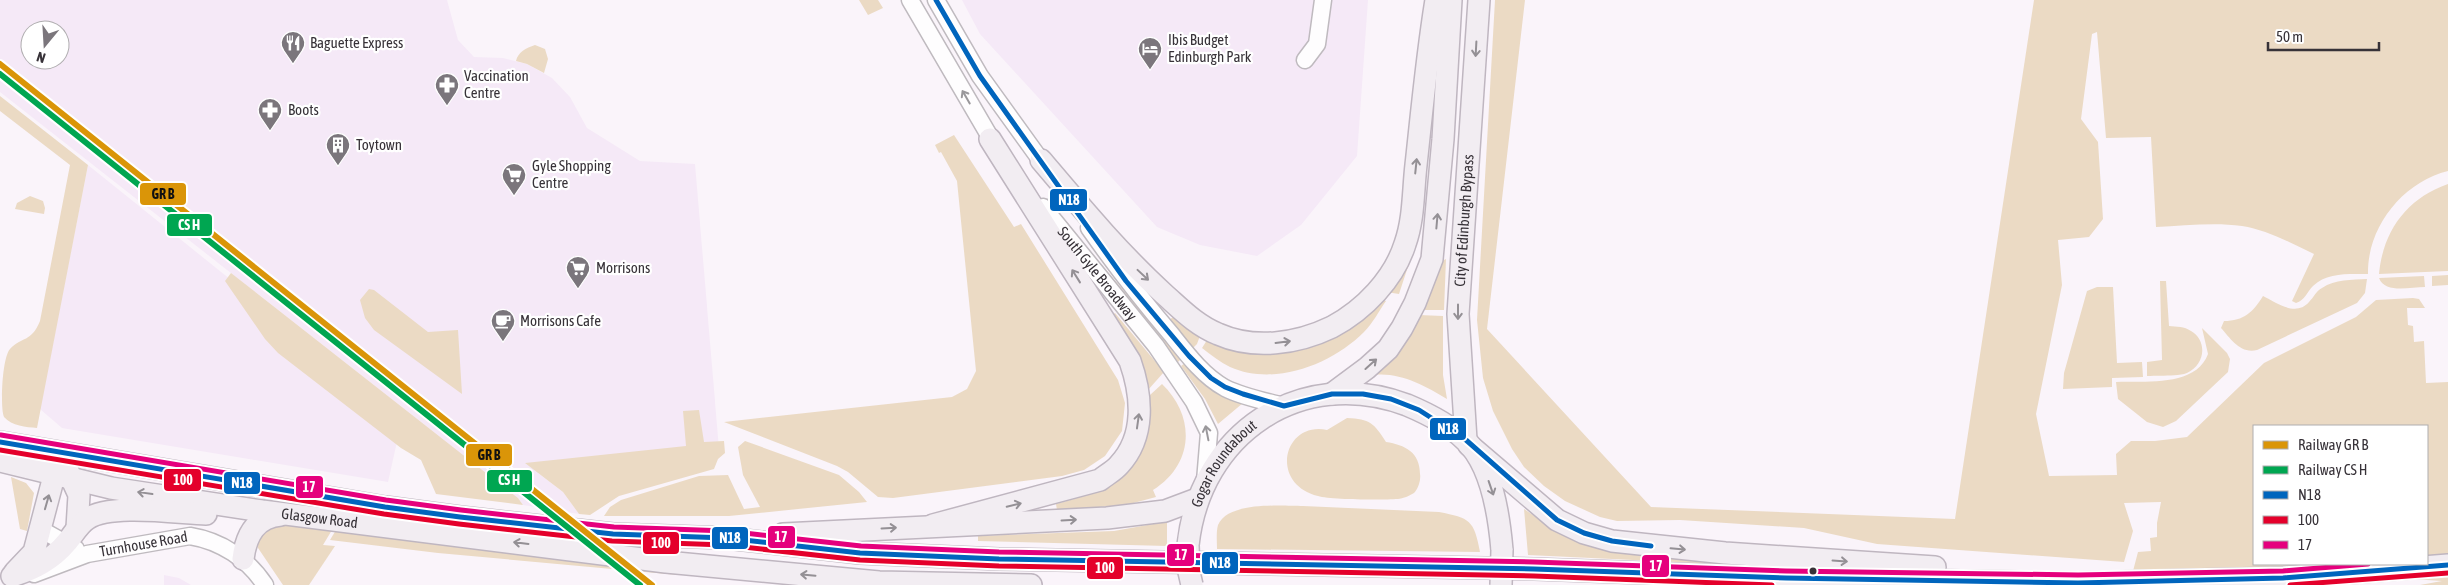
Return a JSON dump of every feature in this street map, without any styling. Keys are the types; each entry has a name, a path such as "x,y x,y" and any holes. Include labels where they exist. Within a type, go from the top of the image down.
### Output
{"main road":[{"path":"1041,160 1120,252 1194,322 1220,335 1251,342 1285,342 1321,332 1354,313 1367,302 1396,264 1405,245 1412,212 1430,35 1436,0"},
{"name":"City of Edinburgh Bypass","path":"1332,394 1367,368 1388,349 1415,303 1432,259 1443,139 1451,0"},
{"name":"City of Edinburgh Bypass","path":"1468,443 1458,314 1479,0"},
{"path":"933,525 1100,480 1119,465 1136,434 1139,418 1140,394 1130,361 990,139"},
{"name":"Gogar Roundabout","path":"1192,585 1189,572 1188,545 1190,525 1201,490 1218,459 1234,440 1253,424 1284,406 1332,394 1363,394 1391,399 1418,410 1468,443 1557,520 1584,533 1612,541 1726,553 1954,568 2204,581"},
{"name":"Glasgow Road","path":"0,442 46,448 385,507 613,534 726,538 860,553 999,560 1534,568 1777,577 2068,583 2283,578 2448,566"},
{"path":"1468,443 1491,487 1497,508 1502,550 1501,585"},
{"path":"46,448 78,495 72,535"},
{"path":"6,580 34,552 40,529 64,474 85,455"},
{"name":"Glasgow Road","path":"0,460 64,474 111,488 289,514 666,562 879,582 1031,585"},
{"path":"726,538 933,525 1107,518 1158,512 1201,490"},
{"path":"6,580 35,569 96,514 118,510 224,515 245,508"},
{"path":"243,559 247,538 260,521 272,516 289,514"},
{"path":"666,562 759,585"}],"street":[{"name":"South Gyle Broadway","path":"910,0 990,139 1060,230 1156,346 1194,402 1209,433 1201,490"},
{"name":"South Gyle Broadway","path":"936,0 980,76 1126,281 1189,356 1211,378 1225,387 1284,406"},
{"path":"1304,60 1317,44 1323,0"},
{"name":"Turnhouse Road","path":"40,529 72,535 87,554 190,536 225,548 243,559 256,571 265,585"},
{"path":"6,580 38,574 87,554"}],"shaded area":[{"name":"Gyle Shopping Centre","path":"0,0 447,0 458,40 474,57 503,58 527,64 552,78 570,97 587,128 640,161 695,164 719,449 538,473 563,492 579,514 523,505 518,498 0,92"},
{"path":"859,0 878,0 883,8 868,15"},
{"path":"962,0 1368,0 1357,156 1301,225 1257,256 1200,245 1157,227 980,34"},
{"path":"1495,0 1525,0 1487,329 1651,507 1955,519 2034,0 2448,0 2448,171 2416,185 2391,209 2381,224 2374,240 2369,257 2368,274 2339,275 2325,278 2313,286 2304,298 2296,303 2292,301 2314,254 2270,234 2242,226 2209,224 2156,227 2151,137 2106,138 2097,32 2092,34 2081,119 2098,142 2103,219 2089,237 2058,240 2062,285 2036,414 2049,476 2117,475 2116,454 2131,441 2155,441 2187,437 2264,363 2356,317 2376,300 2419,299 2425,308 2407,308 2408,325 2413,326 2414,342 2424,341 2426,383 2448,382 2448,558 2428,559 2428,425 2253,425 2253,565 2330,565 2133,571 2138,552 2151,551 2150,538 2157,537 2157,523 2161,502 2124,503 2133,531 2124,562 1877,544 1804,528 1680,520 1617,521 1600,517 1565,501 1544,486 1524,467 1512,449 1493,411 1483,378 1477,320"},
{"path":"535,45 545,49 548,59 544,73 527,64 516,61 523,51"},
{"path":"0,96 88,165 37,428 15,424 4,417 2,383 5,362 10,349 18,342 30,336 40,321 70,165 0,111"},
{"path":"954,135 1014,227 1021,224 1118,380 1125,403 1122,431 1105,456 1084,470 1062,476 893,498 878,497 848,472 837,466 724,422 952,397 967,389 976,371 957,181 935,145"},
{"path":"88,165 251,296 398,437 388,482 62,428 40,409"},
{"path":"2448,184 2448,271 2379,274 2381,258 2386,244 2400,218 2420,198"},
{"path":"30,196 43,201 44,214 15,209 17,203"},
{"path":"1418,236 1399,294 1380,291"},
{"path":"1076,238 1092,253 1181,359 1178,362"},
{"path":"1446,259 1444,310 1420,310 1438,263"},
{"path":"231,273 518,498 523,505 436,494 421,460 401,448 278,353 265,339 225,281"},
{"path":"2448,275 2448,285 2432,286 2432,276"},
{"path":"2424,276 2425,287 2405,288 2392,288 2382,283 2379,278"},
{"path":"2367,279 2365,293 2357,303 2257,350 2246,350 2236,345 2221,328 2224,321 2237,319 2252,311 2263,296 2292,309 2304,306 2318,291 2332,283 2344,280"},
{"path":"2160,281 2166,281 2169,326 2183,327 2196,335 2202,347 2202,353 2198,364 2187,373 2147,376 2147,362 2162,360"},
{"path":"2097,287 2113,287 2117,363 2142,362 2143,377 2112,378 2112,387 2063,389 2064,373 2087,291"},
{"path":"369,289 374,290 428,332 458,330 462,394 374,330 365,318 360,300"},
{"path":"1376,297 1386,301 1364,332 1336,354 1302,369 1284,373 1247,373 1226,365 1202,348 1209,337 1279,347"},
{"path":"1115,313 1164,372 1148,390 1110,317"},
{"path":"1176,315 1201,333 1197,344 1193,348 1169,320"},
{"path":"1419,315 1443,316 1443,375 1447,399 1403,378 1374,375"},
{"path":"2202,328 2227,353 2230,359 2228,372 2176,421 2163,427 2147,422 2118,399 2116,382 2168,380 2193,372 2202,365 2208,354"},
{"path":"1185,363 1214,390 1243,403 1218,424 1205,399 1181,366"},
{"path":"1162,384 1173,397 1181,411 1185,425 1186,440 1183,454 1176,467 1167,479 1153,490 1156,497 1126,505 1057,510 1056,504 1074,499 1101,487 1146,433 1150,417 1150,395"},
{"path":"699,410 704,442 724,441 725,453 718,459 714,469 619,496 590,515 579,514 563,492 525,463 686,446 683,411"},
{"path":"1347,418 1361,419 1371,423 1386,442 1399,445 1414,455 1419,466 1420,476 1419,485 1415,492 1407,497 1398,499 1334,498 1318,496 1302,489 1292,479 1288,467 1288,455 1292,444 1300,435 1312,430 1327,430"},
{"path":"745,441 839,475 859,492 867,502 729,516 604,516 610,507 621,500 699,476 728,475 744,509 760,507 743,475 738,447"},
{"path":"11,477 26,483 34,493 27,531 20,529"},
{"path":"1303,506 1439,512 1458,516 1469,522 1473,527 1480,552 1217,549 1218,525 1224,517 1233,512 1244,508"},
{"path":"1524,509 1551,527 1719,559 1718,564 1528,555"},
{"path":"1164,520 1167,522 1167,546 978,541 978,536 1114,531 1153,524"},
{"path":"296,525 332,530 323,545 335,546 309,585 283,585 256,545 261,531 274,526"},
{"path":"336,530 678,575 438,553 330,540"},
{"path":"164,575 179,578 191,585 164,585"},
{"path":"2448,575 2448,585 2420,585 2442,581 2396,578"}],"transit line":[{"name":"N18","path":"936,0 980,76 1126,281 1189,356 1211,378 1225,387 1243,394 1284,406 1332,394 1363,394 1391,399 1419,410 1466,440 1557,520 1584,533 1612,541 1651,546"},
{"path":"0,64 652,585"},
{"path":"0,74 640,585"},
{"name":"17","path":"1,435 386,500 461,510 614,527 727,531 861,546 999,552 1534,562 1786,571 2078,575 2283,571 2356,565"},
{"name":"N18","path":"0,442 385,507 460,517 613,534 726,538 860,553 999,559 1534,569 1786,578 2078,583 2283,578 2448,565"},
{"name":"100","path":"0,450 384,514 459,524 612,541 725,545 860,560 999,566 1534,576 1772,585"},
{"name":"100","path":"2290,585 2448,573"}],"place":[{"name":"Baguette Express","path":"293,64"},
{"name":"Ibis Budget Edinburgh Park","path":"1150,70"},
{"name":"Vaccination Centre","path":"447,106"},
{"name":"Boots","path":"270,131"},
{"name":"Toytown","path":"338,166"},
{"name":"Gyle Shopping Centre","path":"514,196"},
{"name":"Morrisons","path":"578,289"},
{"name":"Morrisons Cafe","path":"503,342"}]}
